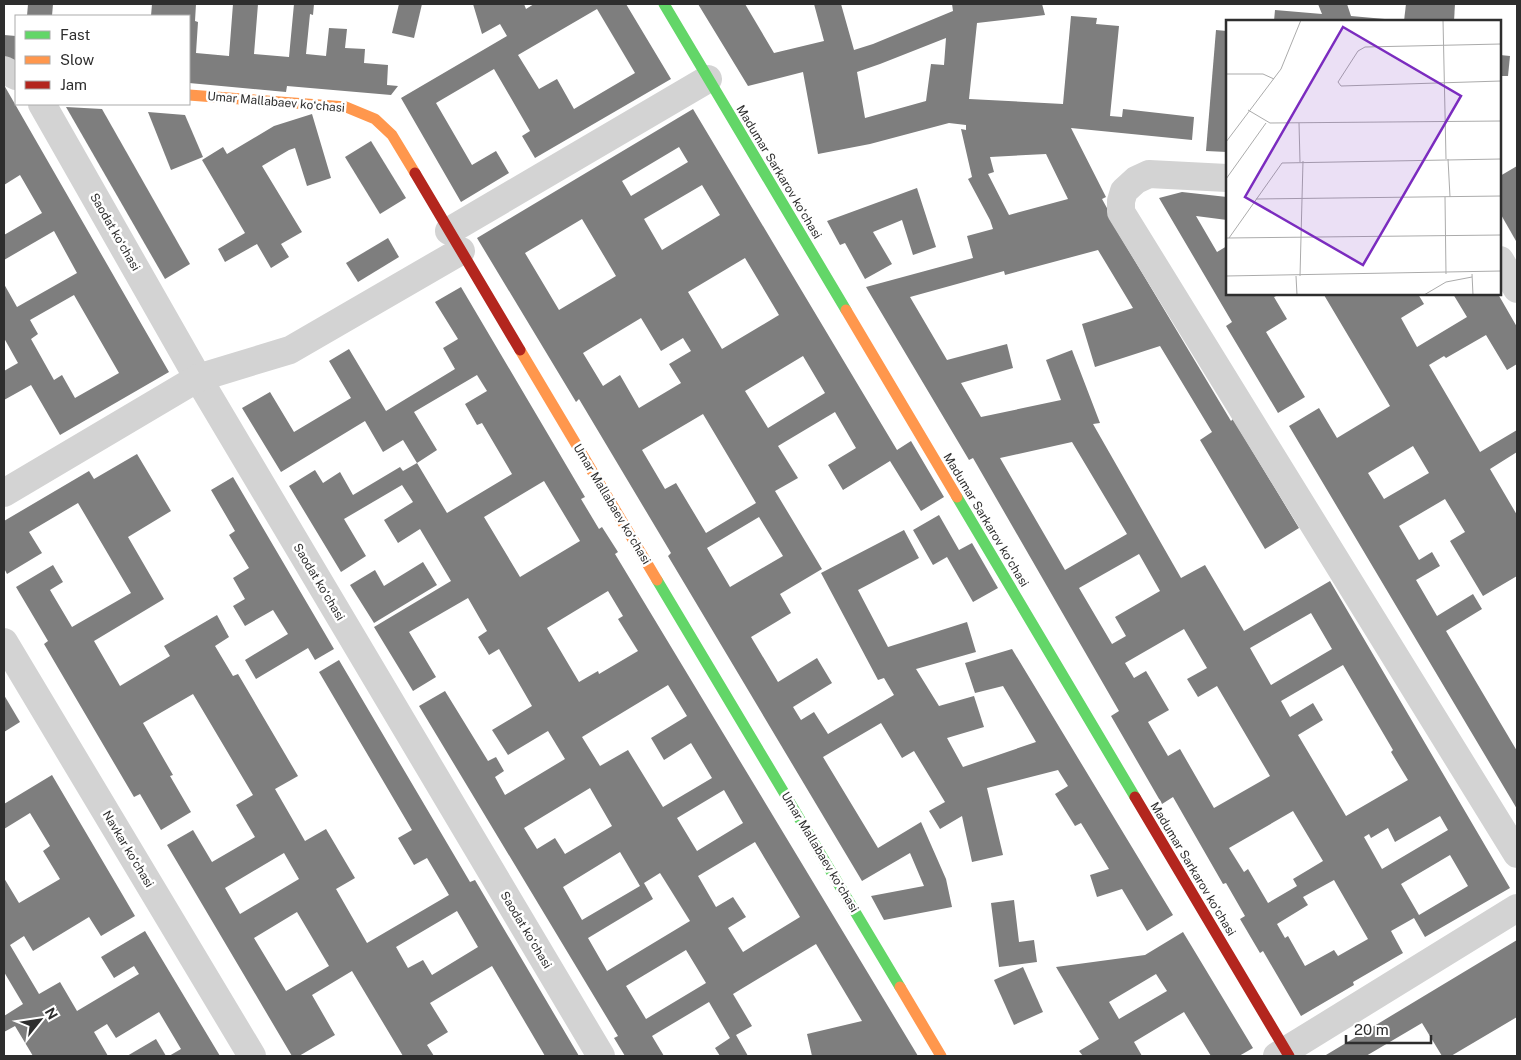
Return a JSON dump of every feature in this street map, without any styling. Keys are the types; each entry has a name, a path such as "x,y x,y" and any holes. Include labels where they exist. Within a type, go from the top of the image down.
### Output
{"street":[{"name":"Madumar Sarkarov koʻchasi","path":"664,4 1284,1054"},
{"path":"4,493 198,378 290,350 455,241 708,80"},
{"name":"Umar Mallabaev koʻchasi","path":"190,95 346,107 375,119 392,135 941,1056"},
{"name":"Saodat koʻchasi","path":"43,105 198,378 601,1056"},
{"path":"1226,178 1149,174 1136,180 1124,191 1121,201 1121,212 1517,854"},
{"path":"1501,262 1517,289"},
{"name":"Navkar koʻchasi","path":"4,642 252,1056"},
{"path":"1284,1054 1517,908"}],"building":[{"path":"28,4 53,4 52,15 27,15"},
{"path":"152,4 196,4 195,21 198,22 196,53 229,56 233,4 258,4 254,54 289,57 294,4 314,4 313,15 310,14 306,54 326,56 329,28 347,29 345,48 365,49 364,63 388,65 387,85 398,86 391,95 287,86 286,92 190,83 190,15 151,15"},
{"path":"399,4 422,4 414,38 392,33"},
{"path":"473,4 524,4 526,9 534,4 626,4 671,79 535,158 522,136 530,131 494,69 436,103 472,165 496,151 509,173 461,202 401,98 507,36 500,24 482,34","holes":["597,9 635,73 574,109 557,79 539,89 518,55"]},
{"path":"698,4 745,4 774,53 824,41 814,4 841,4 854,50 953,11 952,4 1042,4 1045,15 977,23 969,99 1063,104 1071,16 1097,18 1096,24 1119,26 1110,116 1122,117 1123,109 1194,117 1192,140 1071,128 1106,197 1102,199 1113,219 1111,221 1231,421 1233,419 1299,528 1265,549 1200,440 1212,432 1160,346 1095,367 1082,324 1133,308 1098,250 1005,275 1004,271 910,297 947,360 1007,344 1013,368 961,383 981,417 1061,400 1046,360 1072,350 1100,423 1093,424 1181,578 1205,565 1244,631 1330,581 1510,888 1425,937 1414,918 1391,931 1403,953 1353,982 1354,985 1301,1016 1263,951 1260,953 1240,919 1245,916 1226,883 1223,884 1173,797 1162,804 1111,716 1119,711 973,458 969,460 866,287 973,258 967,236 993,229 968,179 972,177 961,129 966,130 966,125 949,123 870,144 818,154 803,72 748,86","holes":["946,38 944,65 931,64 926,101 865,118 857,72 880,64","1046,154 1068,199 1009,215 988,174 994,172 990,157","1072,442 1127,534 1065,570 1000,458","1139,554 1160,591 1115,617 1126,636 1112,644 1079,588","1311,613 1332,649 1271,685 1250,648","1184,629 1207,668 1187,679 1198,697 1217,686 1270,776 1214,808 1180,749 1168,756 1148,722 1169,710 1146,671 1134,678 1125,663","1343,665 1393,750 1391,752 1408,780 1346,816 1298,735 1323,720 1313,703 1290,717 1281,701","1293,811 1323,861 1293,879 1297,886 1268,903 1248,869 1244,872 1229,848","1440,816 1448,830 1382,869 1364,837 1369,834 1371,838 1388,828 1395,842","1450,855 1468,886 1419,915 1401,884","1334,880 1368,939 1338,956 1334,950 1305,966 1288,936 1285,938 1277,924 1308,905 1303,897"]},
{"path":"1318,4 1347,4 1351,16 1396,20 1274,20 1275,10 1322,14"},
{"path":"1406,4 1455,4 1454,20 1404,20"},
{"path":"1216,30 1226,31 1226,152 1206,151"},
{"path":"4,35 15,36 15,64 4,63"},
{"path":"1501,55 1510,56 1508,76 1501,76"},
{"path":"4,85 169,372 60,435 31,385 4,400 4,371 18,363 4,338 4,284 17,307 77,273 54,231 4,260 4,235 42,213 20,175 4,185","holes":["74,295 119,373 75,398 62,375 54,380 31,339 38,334 30,320"]},
{"path":"66,107 102,109 190,264 165,279"},
{"path":"693,109 897,450 911,441 944,497 921,511 890,461 843,490 828,465 856,448 835,412 778,446 798,478 775,491 822,569 780,594 791,613 751,637 778,682 817,658 832,683 793,707 801,720 814,712 828,734 894,695 884,678 878,680 821,573 904,530 919,558 858,590 888,647 967,622 976,652 916,669 939,706 974,696 984,727 947,738 963,767 1036,742 1003,686 975,693 965,663 1012,649 1173,915 1147,931 1122,889 1097,897 1090,875 1109,869 1081,823 1075,826 1055,794 1068,786 1058,770 987,788 1003,855 972,862 962,816 940,829 929,811 945,802 914,751 902,758 881,723 823,757 878,848 921,822 946,879 952,907 884,920 871,896 924,886 910,853 862,881 668,556 671,553 579,399 576,402 477,238","holes":["679,147 688,162 631,196 622,181","702,185 720,215 662,250 644,219","582,219 616,276 559,310 525,253","745,258 779,315 722,349 688,292","641,318 661,351 683,338 691,351 669,364 681,383 639,408 620,375 603,386 583,353","803,356 825,393 768,428 745,391","703,414 756,503 706,533 676,483 665,489 642,450","759,517 783,556 730,587 707,548"]},
{"path":"148,112 185,115 203,157 171,170"},
{"path":"312,114 331,178 307,186 295,148 262,166 302,232 281,244 289,257 271,268 257,244 225,262 218,249 245,233 202,160 223,147 227,154 274,126"},
{"path":"371,141 406,198 380,214 345,157"},
{"path":"1517,166 1516,241 1501,215 1501,175"},
{"path":"917,188 936,247 913,255 902,220 873,232 892,264 865,279 845,243 840,245 827,221"},
{"path":"1182,192 1226,197 1226,220 1196,216 1217,252 1226,247 1226,295 1278,295 1274,297 1287,319 1266,332 1305,397 1278,413 1226,326 1232,322 1159,198"},
{"path":"388,238 399,257 358,282 346,263"},
{"path":"461,287 585,497 581,499 599,529 602,527 618,552 615,554 918,1056 812,1056 807,1034 862,1021 816,944 733,994 752,1026 736,1035 748,1056 720,1056 715,1048 730,1038 709,1002 652,1036 664,1056 625,1056 614,1038 618,1036 419,706 445,691 488,761 496,757 504,771 495,777 505,795 565,759 548,731 508,755 492,730 532,706 499,649 489,655 478,637 487,631 468,598 409,632 436,677 413,691 374,627 451,581 420,529 398,543 384,520 413,502 402,485 344,519 366,556 341,572 289,486 315,470 323,483 340,472 353,495 400,467 403,471 417,463 403,440 383,452 365,421 281,472 242,408 270,392 294,432 351,398 329,361 349,349 386,411 455,369 443,348 458,339 435,302","holes":["477,375 487,391 465,404 477,425 482,423 512,474 447,513 417,463 437,450 414,412","544,481 580,541 520,577 484,517","608,591 623,616 618,619 638,651 599,674 598,671 579,682 547,628","668,685 687,716 651,738 664,760 691,743 712,778 663,807 628,750 600,766 582,737","590,788 612,826 565,854 555,838 537,849 524,828","724,790 743,823 697,851 677,818","755,842 800,917 743,952 728,928 746,917 733,897 716,907 698,876","620,852 640,886 582,920 563,887","660,873 690,921 607,971 588,938 653,899 644,883","686,950 706,983 646,1019 626,986"]},
{"path":"1324,295 1419,295 1424,304 1401,318 1417,347 1467,317 1454,295 1499,295 1517,327 1517,364 1507,370 1486,335 1446,358 1444,356 1429,365 1480,452 1517,430 1517,452 1490,469 1517,515 1517,576 1483,596 1450,541 1465,532 1445,499 1399,526 1419,560 1432,552 1440,566 1416,580 1437,616 1473,594 1482,609 1446,631 1517,751 1517,809 1289,426 1319,408 1337,438 1390,406","holes":["1413,446 1429,473 1384,499 1368,473"]},
{"path":"137,454 171,511 128,537 164,599 94,641 120,686 170,656 164,646 217,615 229,637 215,646 233,676 238,674 298,776 275,789 305,841 326,829 355,878 336,889 367,943 449,895 427,858 414,865 398,838 412,830 319,672 339,660 470,882 475,880 579,1056 545,1056 492,966 430,1003 448,1032 427,1045 434,1056 403,1056 352,971 312,995 335,1035 299,1056 292,1056 167,845 193,830 212,862 255,837 236,805 253,795 193,694 143,723 173,775 170,776 191,812 161,830 140,794 134,797 44,644 48,641 16,587 53,565 63,582 50,590 72,627 131,593 78,503 29,532 42,553 7,574 4,568 4,521 89,471 94,479","holes":["284,853 299,879 240,914 225,888","457,911 478,947 432,975 423,960 408,968 396,947","297,912 329,966 286,991 254,938"]},
{"path":"233,477 334,649 315,660 308,648 256,679 245,660 288,634 273,610 245,626 233,606 245,599 233,578 249,568 229,535 235,531 211,490"},
{"path":"939,515 959,550 972,543 998,588 973,602 947,557 933,565 913,530"},
{"path":"423,562 437,585 374,623 350,585 375,570 384,586"},
{"path":"4,695 20,722 4,732"},
{"path":"52,775 135,916 101,936 89,917 33,951 24,936 10,945 39,994 60,982 77,1011 139,974 134,966 114,978 101,957 145,931 220,1056 169,1056 181,1049 159,1012 116,1038 107,1024 94,1032 108,1056 33,1056 15,1026 4,1032 4,1016 23,1004 4,972 4,878 19,903 60,879 43,851 50,846 30,813 4,829 4,804"},
{"path":"1014,900 1019,942 1034,940 1037,962 999,967 991,903"},
{"path":"1183,932 1253,1048 1239,1056 1211,1056 1184,1012 1134,1042 1142,1056 1083,1056 1079,1051 1099,1039 1056,967 1145,955","holes":["1156,974 1167,991 1119,1019 1109,1002"]},
{"path":"1517,940 1517,1017 1451,1056 1442,1056 1422,1023 1366,1056 1326,1055"},
{"path":"1023,967 1043,1012 1014,1025 994,980"},
{"path":"156,1039 166,1056 127,1056"}],"traffic: fast":[{"path":"664,4 846,310"},
{"path":"957,497 1135,797"},
{"path":"657,580 900,987"}],"traffic: slow":[{"path":"190,95 346,107 375,119 392,135 415,173"},
{"path":"846,310 957,497"},
{"path":"520,350 657,580"},
{"path":"900,987 941,1056"}],"traffic: jam":[{"path":"415,173 520,350"},
{"path":"1135,797 1289,1056"}]}
